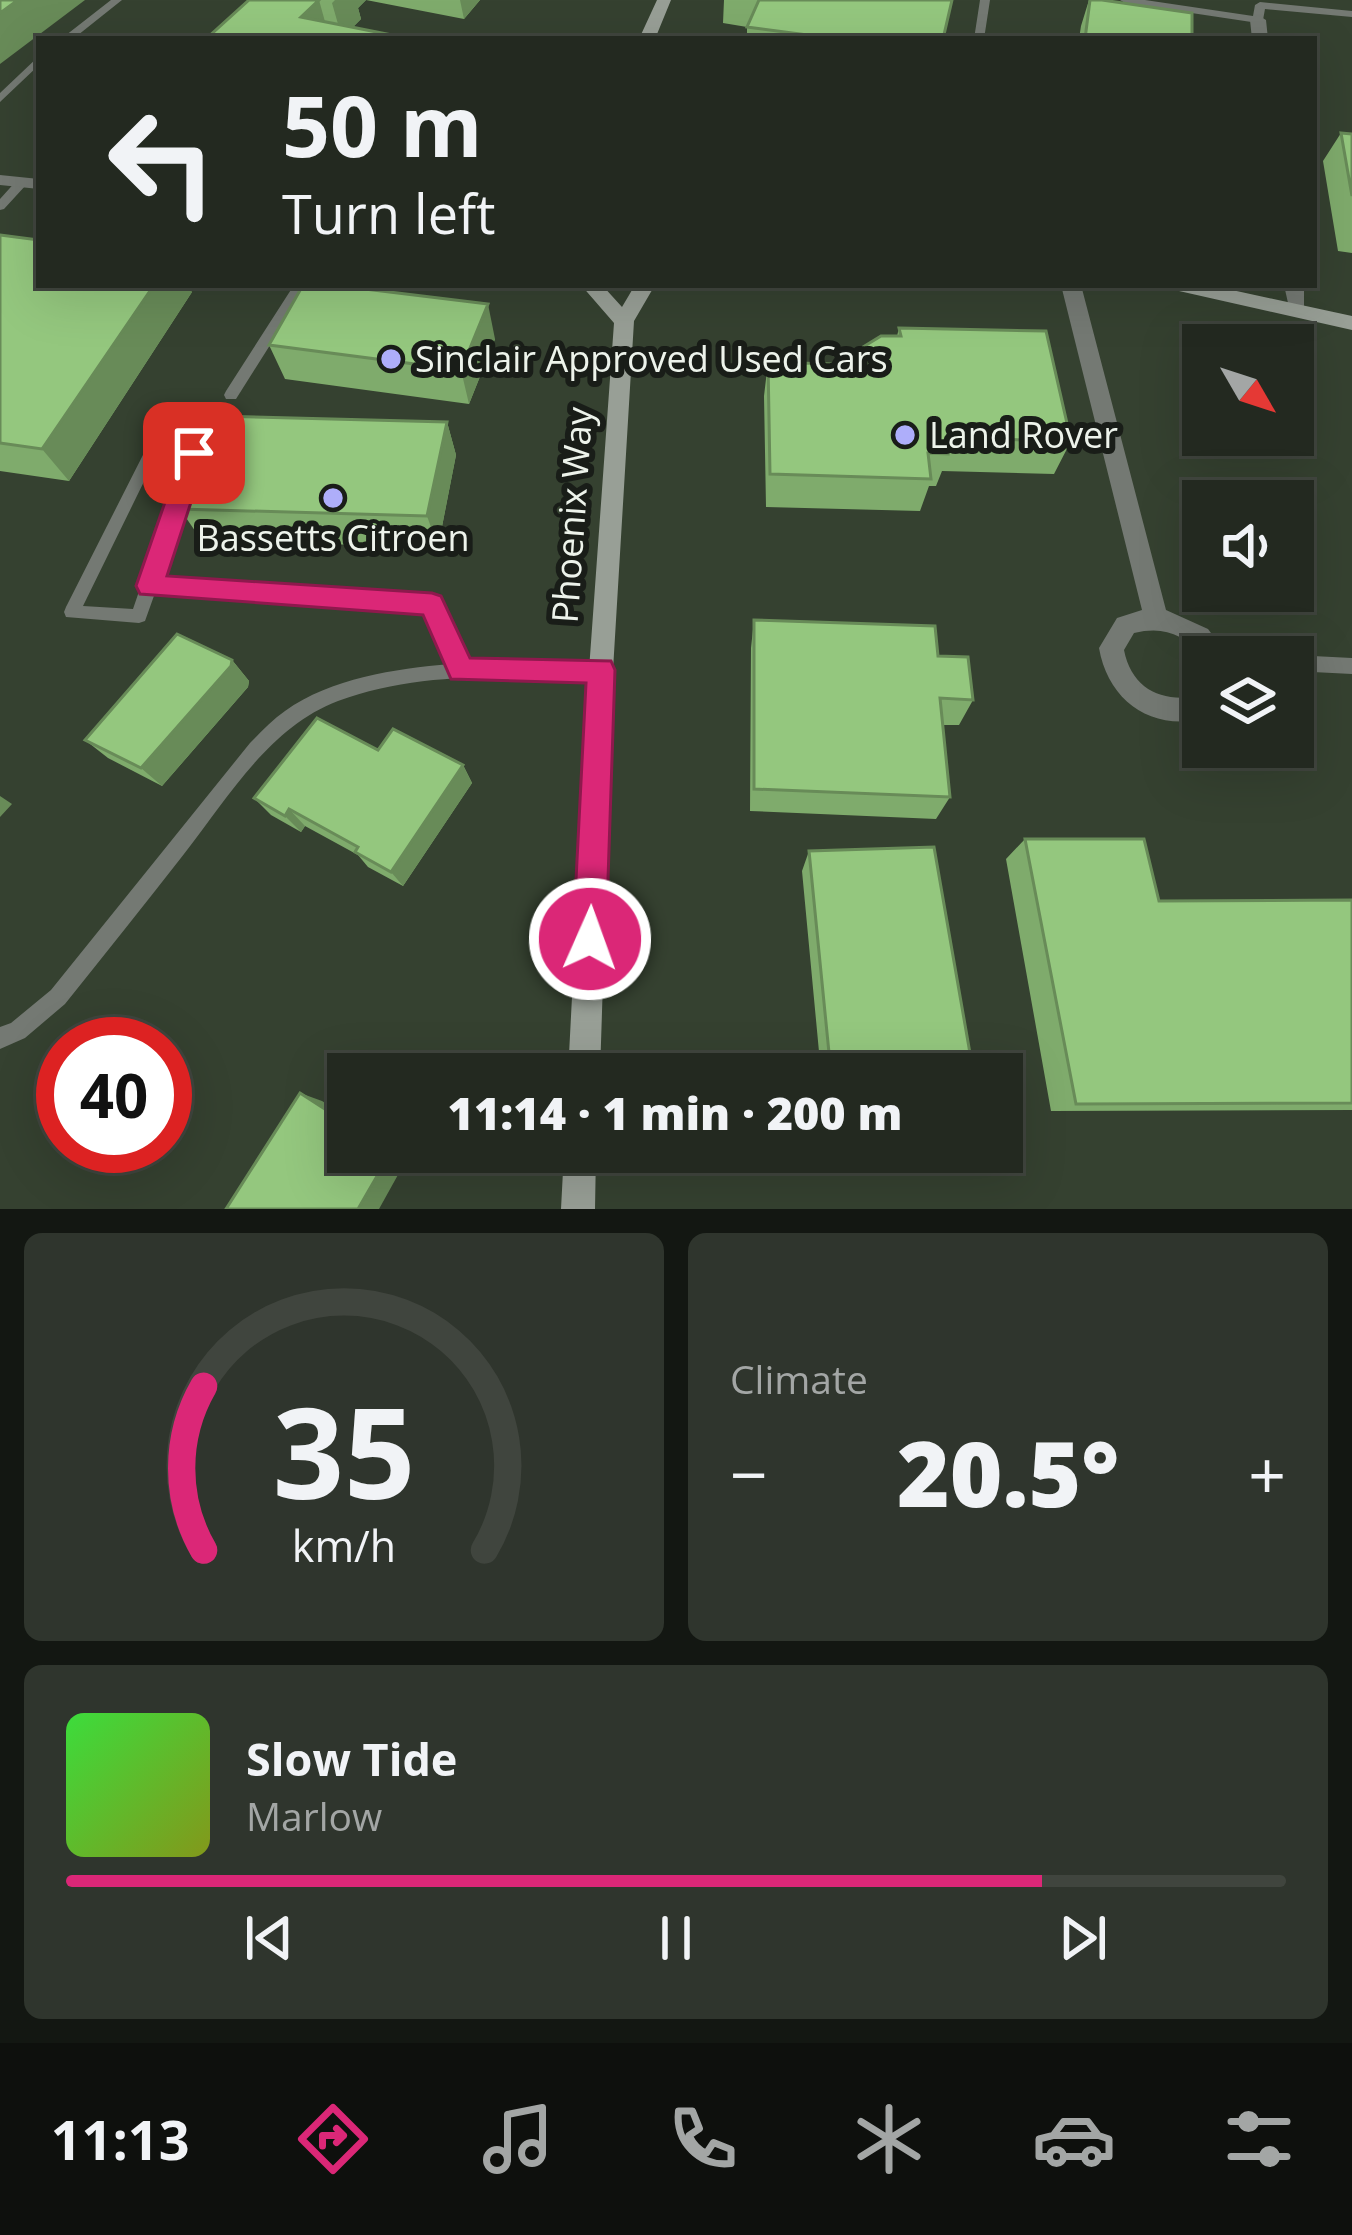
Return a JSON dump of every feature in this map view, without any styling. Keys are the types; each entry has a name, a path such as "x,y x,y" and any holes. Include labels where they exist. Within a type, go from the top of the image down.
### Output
{"street":[{"path":"648,36 664,0"},
{"path":"1258,20 1260,36"},
{"path":"0,180 30,183"},
{"path":"594,288 625,321"},
{"name":"Phoenix Way","path":"585,1053 601,670 625,321 643,288"},
{"path":"1073,288 1156,618"},
{"path":"1195,288 1298,307 1352,323"},
{"path":"1295,288 1298,307"},
{"path":"1182,709 1164,710 1131,692 1112,663 1116,635 1126,625 1156,618 1198,636"},
{"path":"578,1209 579,1173"}],"lane":[{"path":"70,36 117,0"},
{"path":"980,36 986,0"},
{"path":"1125,0 1258,20 1260,5 1352,14"},
{"path":"0,99 36,62"},
{"path":"0,206 30,183"},
{"path":"231,395 299,288"},
{"path":"317,288 322,289"},
{"path":"154,447 194,453 150,586 140,616 72,612 154,447"},
{"path":"150,586 432,604 461,670"},
{"path":"1314,664 1352,666"},
{"path":"0,1038 19,1031 58,997 256,749 295,713 328,697 461,670 601,670"}],"shaded area":[{"path":"0,0 1352,0 1352,1209 0,1209"}],"building":[{"path":"0,0 18,0 0,13"},
{"path":"249,0 319,0 301,17 397,36 209,36"},
{"path":"759,0 952,0 944,36 815,36 747,27"},
{"path":"1090,0 1192,13 1192,36 1085,36"},
{"path":"1341,133 1352,134 1352,196"},
{"path":"0,235 36,240 36,288 152,288 42,449 0,443"},
{"path":"301,288 357,288 488,304 461,370 269,345"},
{"name":"Land Rover","path":"899,328 1046,331 1071,441 946,438 948,454 928,453 931,479 770,474 768,362 865,365 863,347 881,336 901,336"},
{"path":"216,416 447,422 427,516 180,509"},
{"path":"754,620 935,626 938,656 968,657 973,700 940,698 950,797 754,789"},
{"path":"177,634 232,660 231,666 141,768 85,740"},
{"path":"317,718 378,750 393,729 463,765 391,872 355,852 358,847 289,809 285,816 254,798"},
{"path":"1025,839 1144,839 1159,901 1352,900 1352,1103 1076,1104"},
{"path":"934,847 970,1053 829,1053 809,851"},
{"path":"300,1093 327,1110 327,1173 379,1173 358,1209 226,1209"}],"place":[{"name":"Sinclair Approved Used Cars","path":"391,359"},
{"name":"Land Rover","path":"905,435"},
{"name":"Bassetts Citroen","path":"333,498"}],"route":[{"path":"194,453 150,586 432,604 461,670 601,670 590,939"}]}
